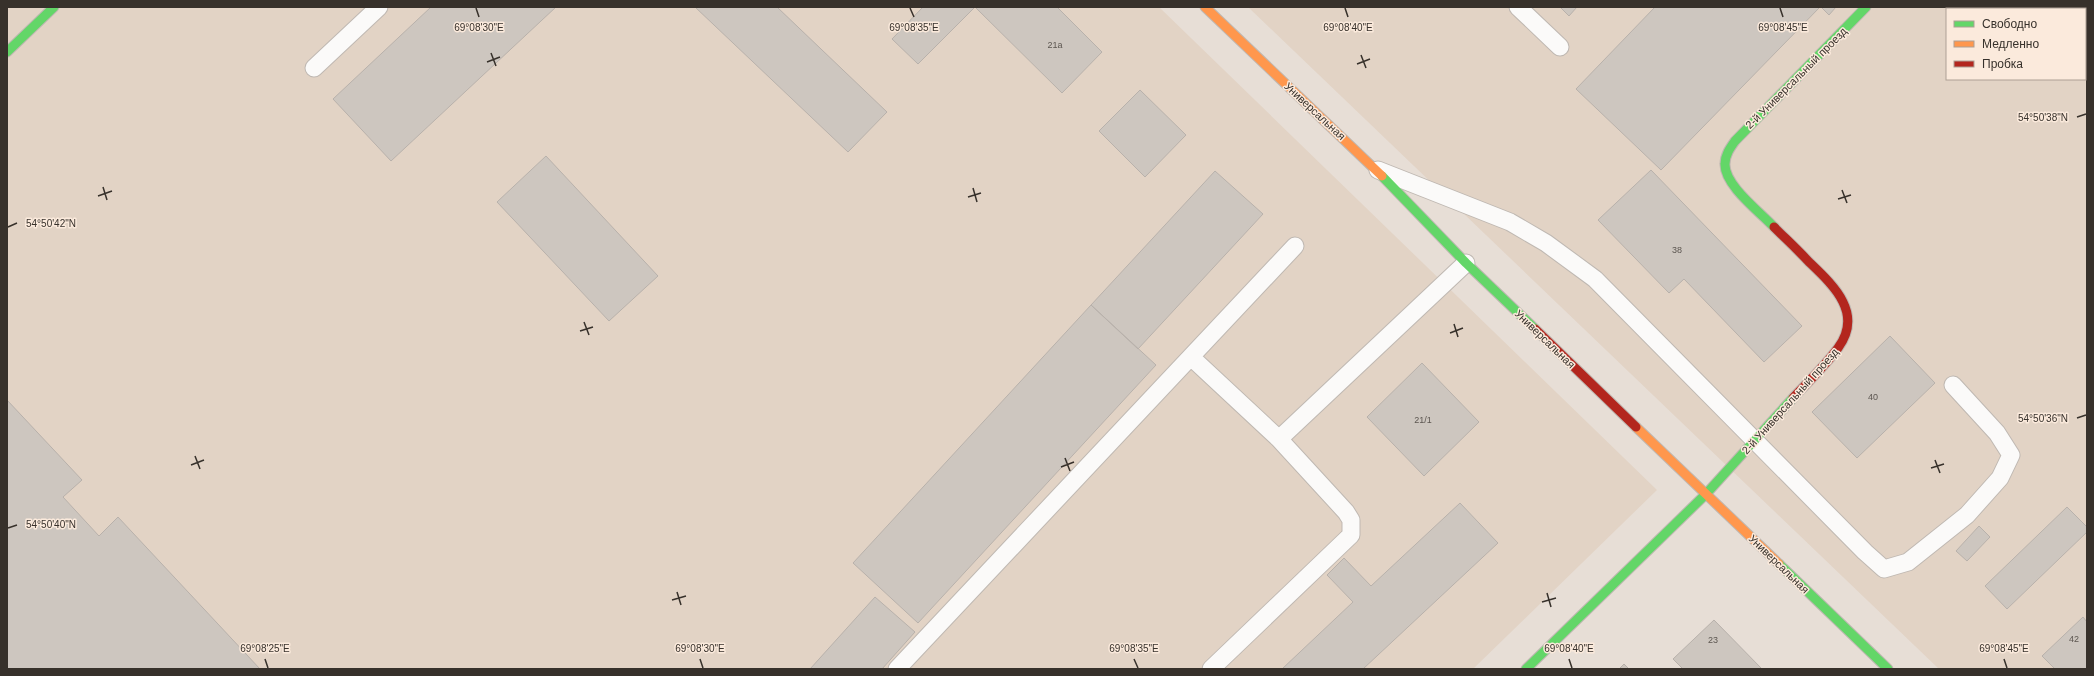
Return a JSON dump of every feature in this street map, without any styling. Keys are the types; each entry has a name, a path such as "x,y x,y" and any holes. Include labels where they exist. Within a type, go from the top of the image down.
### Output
{"street":[{"path":"7,52 54,7"},
{"name":"Универсальная","path":"1205,7 1376,169 1466,262 1888,669"},
{"name":"2-й Универсальный проезд","path":"1526,669 1706,494 1840,347 1848,331 1849,314 1842,298 1832,284 1727,179 1724,166 1726,152 1735,141 1866,7"}],"lane":[{"path":"314,68 379,7"},
{"path":"1518,7 1560,47"},
{"path":"1376,169 1510,222 1546,243 1595,279 1864,552 1884,569 1908,562 1967,515 2000,478 2011,455 1997,433 1953,385"},
{"path":"897,669 1296,246"},
{"path":"1279,439 1466,262"},
{"path":"1191,357 1279,439 1346,512 1351,520 1351,535 1346,541 1211,669"}],"shaded area":[{"path":"7,7 1159,7 1657,490 1473,669 7,669"},
{"path":"1248,7 2087,7 2087,669 1939,669"}],"building":[{"path":"431,7 556,7 391,161 333,99"},
{"path":"695,7 777,7 887,112 848,152"},
{"path":"923,7 975,7 918,64 892,39"},
{"path":"975,7 1057,7 1102,52 1062,93"},
{"path":"1560,7 1577,7 1569,16"},
{"path":"1655,7 1820,7 1661,170 1576,89"},
{"path":"1821,7 1836,7 1829,15"},
{"path":"1140,90 1186,135 1145,177 1099,131"},
{"path":"546,156 658,276 609,321 497,202"},
{"path":"1651,170 1802,326 1764,362 1684,279 1669,293 1598,220"},
{"path":"1215,171 1263,214 1138,349 1091,305"},
{"path":"1091,305 1156,365 918,623 853,563"},
{"path":"1890,336 1935,383 1857,458 1812,412"},
{"path":"1422,363 1479,422 1424,476 1367,417"},
{"path":"7,400 82,480 63,497 99,536 118,517 260,669 7,669"},
{"path":"1460,503 1498,543 1363,669 1282,669 1353,602 1327,575 1344,558 1371,586"},
{"path":"2067,507 2087,527 2087,532 2007,609 1985,586"},
{"path":"1979,526 1990,537 1967,561 1956,551"},
{"path":"875,597 915,632 882,669 810,669"},
{"path":"2083,617 2087,622 2087,669 2055,669 2042,656"},
{"path":"1714,620 1762,669 1683,669 1673,659"},
{"path":"1624,664 1629,669 1619,669"}],"traffic: fast":[{"path":"7,52 54,7"},
{"path":"1774,227 1744,198 1730,181 1726,172 1725,164 1727,155 1735,141 1866,7"},
{"path":"1382,176 1466,263 1535,329"},
{"path":"1526,669 1706,494 1793,398"},
{"path":"1779,564 1888,669"}],"traffic: slow":[{"path":"1205,7 1382,176"},
{"path":"1636,427 1779,564"}],"traffic: jam":[{"path":"1774,227 1836,290 1847,311 1848,323 1845,335 1838,348 1822,368 1793,398"},
{"path":"1535,329 1636,427"}]}
